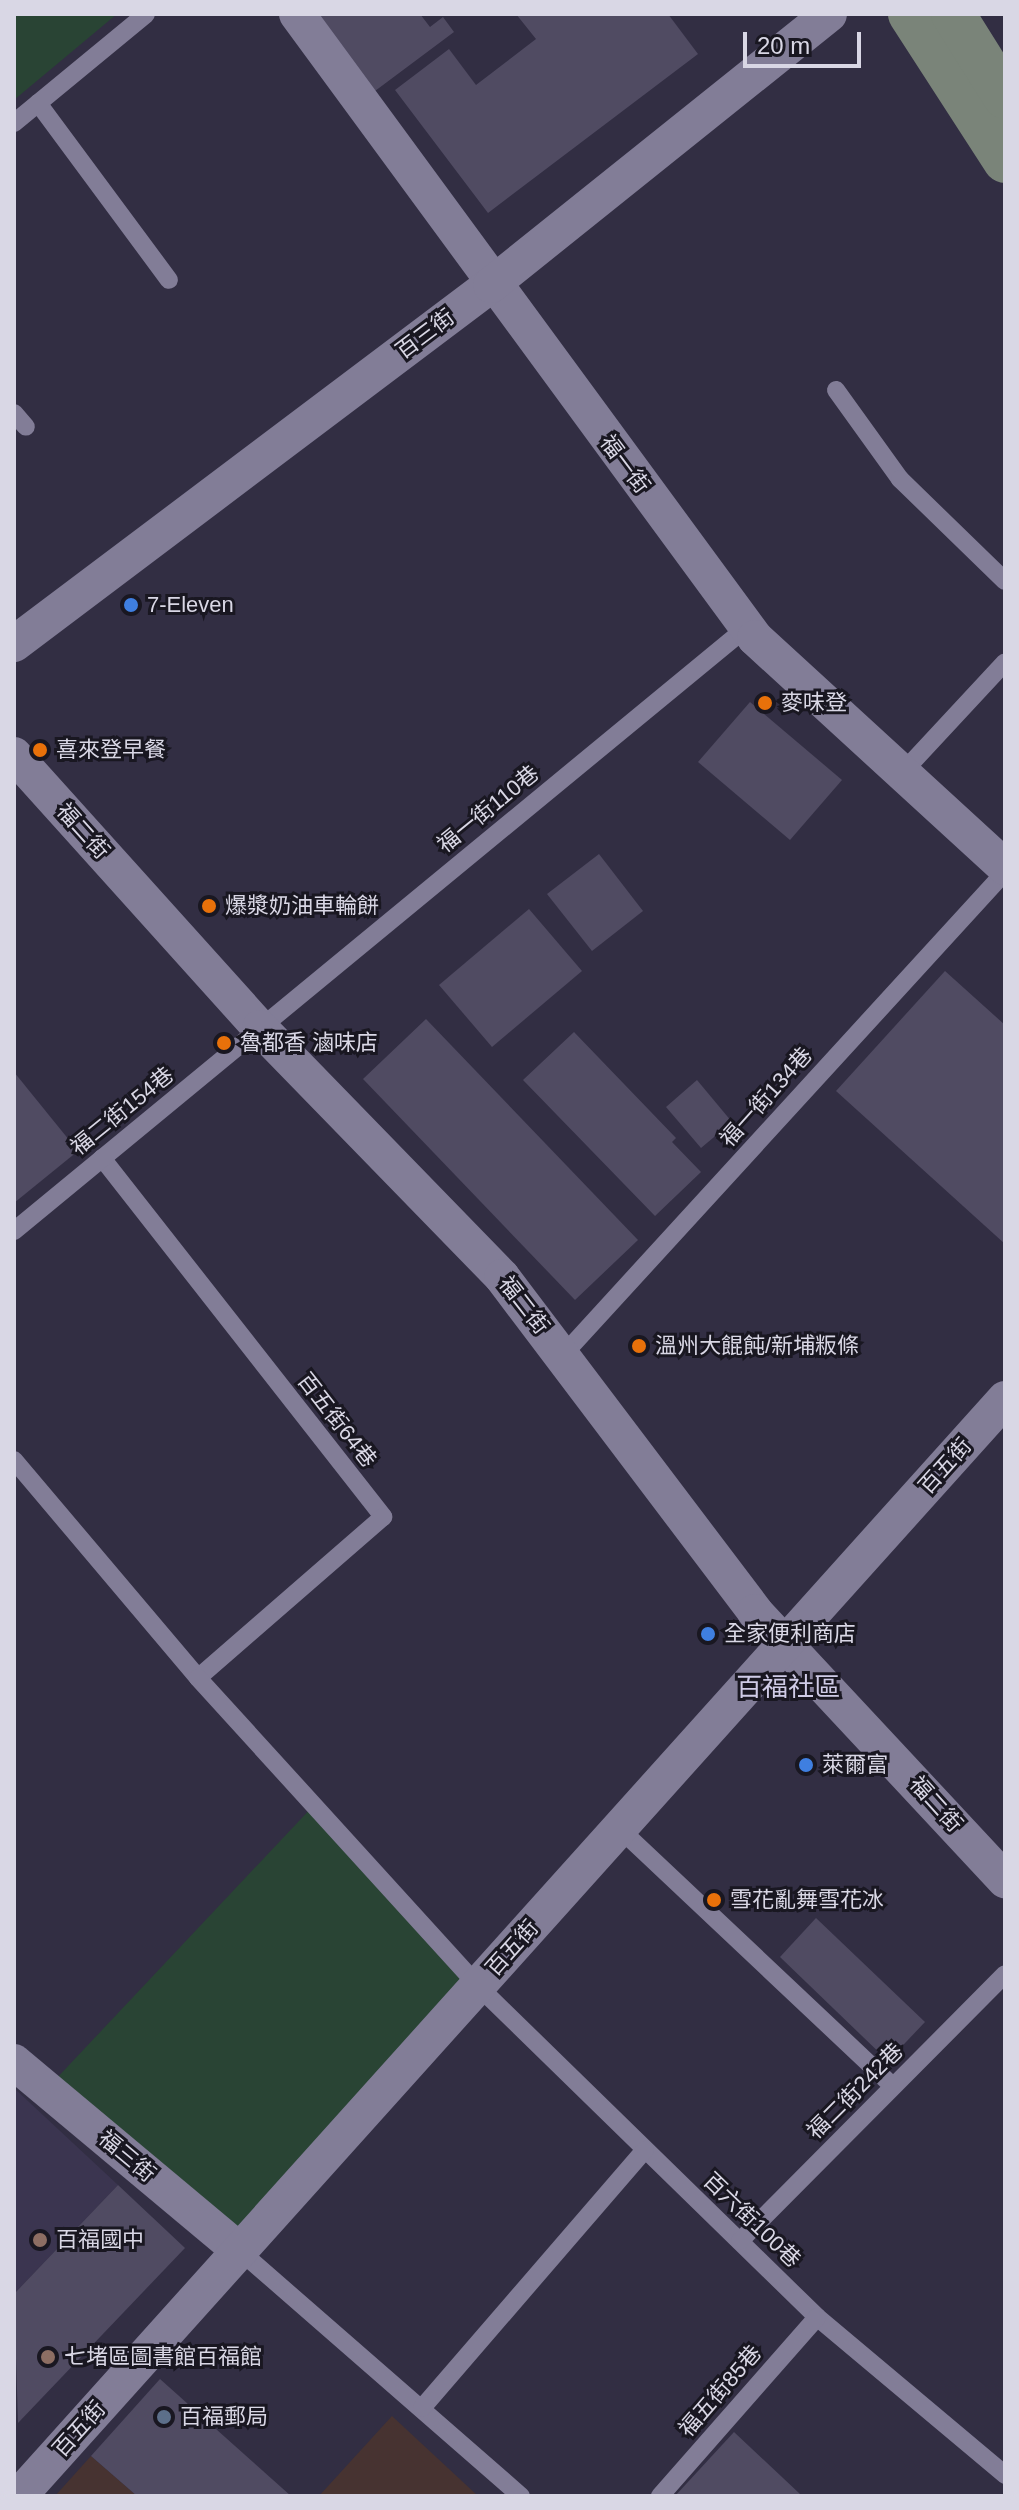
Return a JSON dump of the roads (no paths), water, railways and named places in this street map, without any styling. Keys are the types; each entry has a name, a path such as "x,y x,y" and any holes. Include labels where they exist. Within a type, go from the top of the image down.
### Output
{"street":[{"name":"福一街","path":"297,14 491,285 746,628 1005,869"},
{"name":"百三街","path":"14,644 491,285 829,14"},
{"path":"910,14 1005,161"},
{"path":"953,14 1005,97"},
{"name":"福二街","path":"14,755 260,1028 502,1277 755,1612 787,1641 1005,1880"},
{"name":"百五街","path":"19,2496 1005,1399"},
{"name":"福三街","path":"14,2062 240,2251"}],"lane":[{"path":"14,123 146,14"},
{"path":"38,103 169,280"},
{"path":"836,390 900,479 1005,581"},
{"name":"福一街110巷","path":"260,1028 746,628"},
{"path":"902,773 1005,662"},
{"name":"福一街134巷","path":"563,1355 1005,869"},
{"name":"福二街154巷","path":"14,1231 260,1028"},
{"name":"百五街64巷","path":"102,1158 383,1517 198,1678"},
{"path":"14,1460 198,1678 478,1986"},
{"path":"620,1829 893,2086"},
{"name":"福二街242巷","path":"740,2241 1005,1974"},
{"name":"百六街100巷","path":"478,1986 817,2317 1005,2475"},
{"path":"422,2408 645,2150"},
{"path":"240,2251 521,2496"},
{"name":"福五街85巷","path":"660,2496 817,2317"}],"place":[{"name":"7-Eleven","path":"131,605"},
{"name":"麥味登","path":"765,703"},
{"name":"喜來登早餐","path":"40,750"},
{"name":"爆漿奶油車輪餅","path":"209,906"},
{"name":"魯都香 滷味店","path":"224,1043"},
{"name":"溫州大餛飩/新埔粄條","path":"639,1346"},
{"name":"全家便利商店","path":"708,1634"},
{"name":"萊爾富","path":"806,1765"},
{"name":"雪花亂舞雪花冰","path":"714,1900"},
{"name":"百福國中","path":"40,2240"},
{"name":"七堵區圖書館百福館","path":"48,2357"},
{"name":"百福郵局","path":"164,2417"}],"district":[{"name":"百福社區","path":"788,1688"}]}
